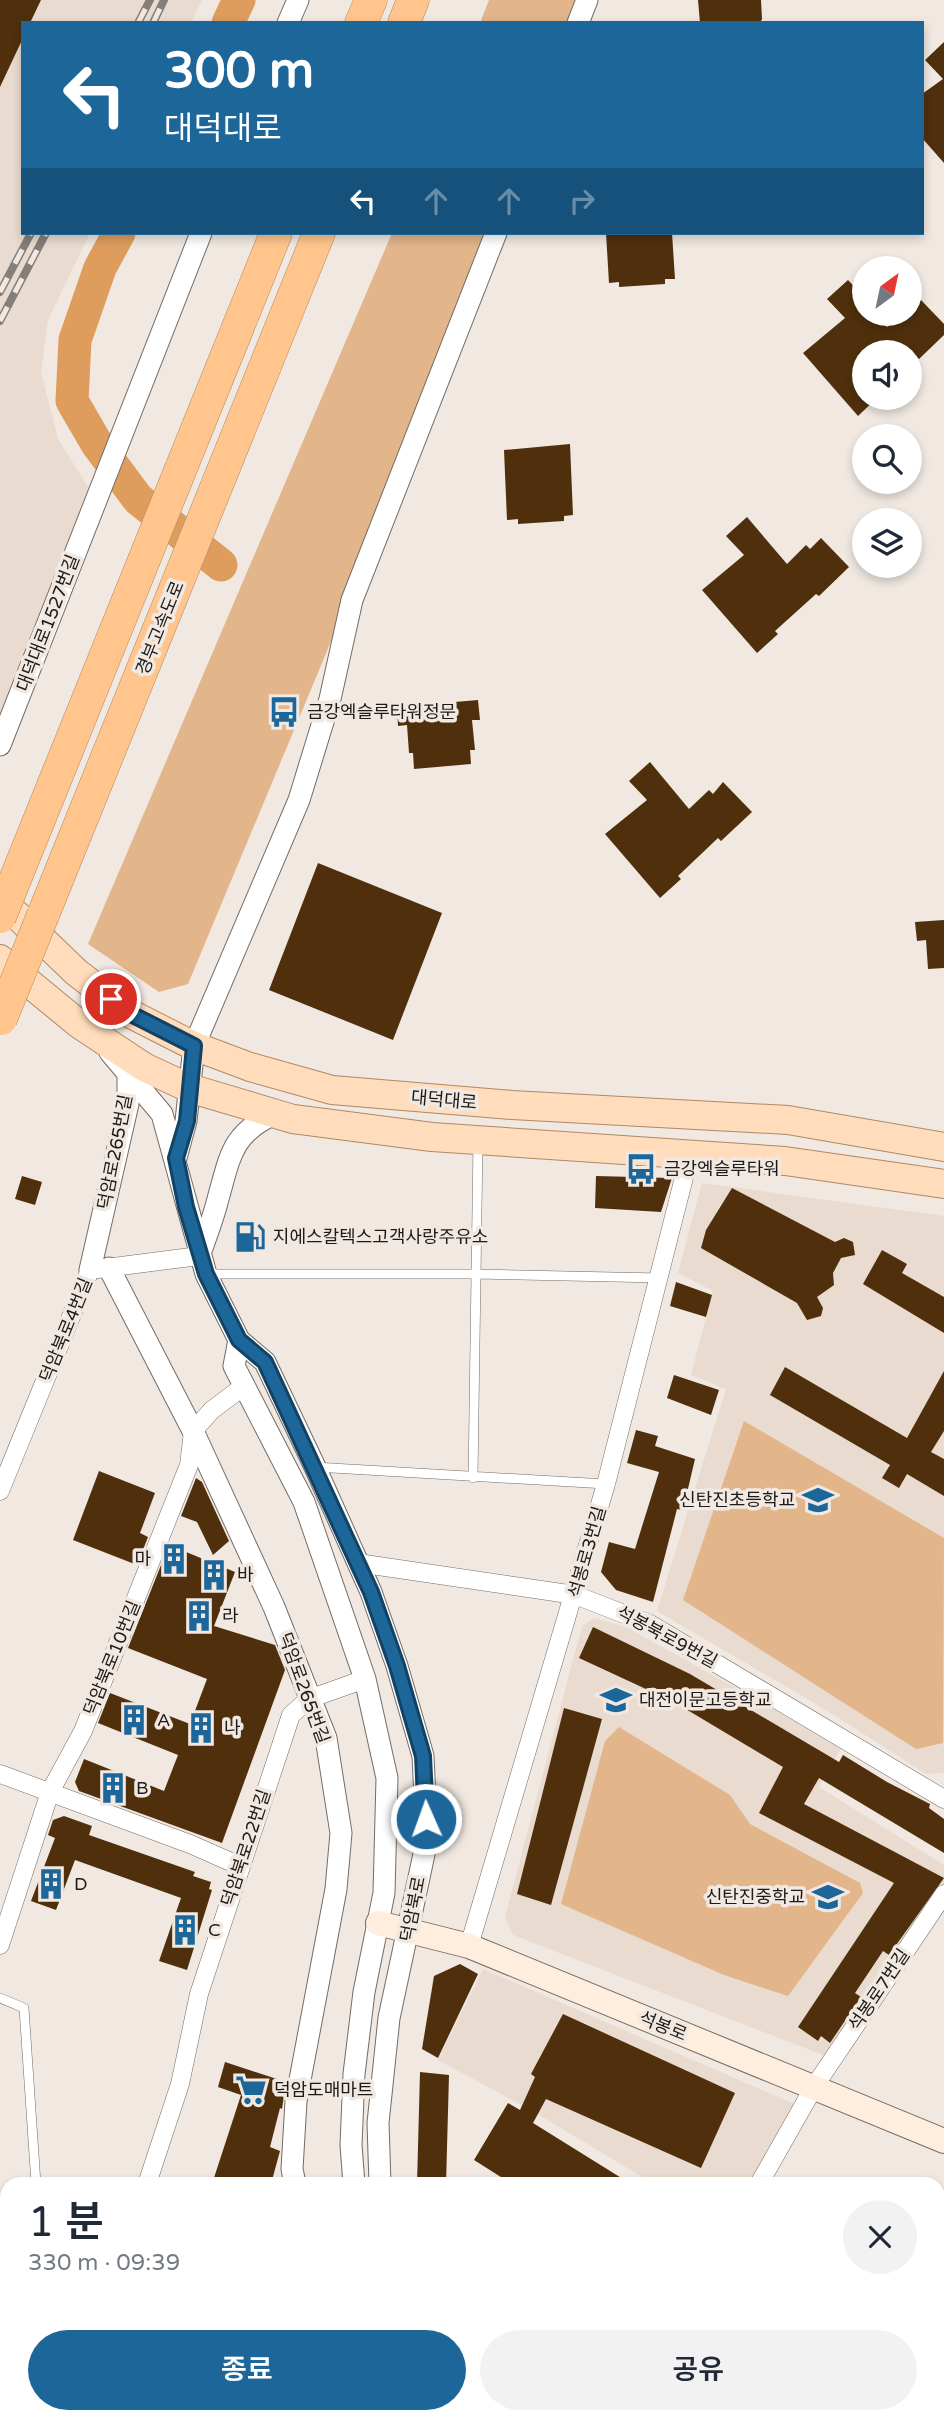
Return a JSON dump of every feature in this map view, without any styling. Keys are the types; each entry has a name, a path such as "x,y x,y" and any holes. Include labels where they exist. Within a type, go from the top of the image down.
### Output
{"highway":[{"path":"362,21 371,0"},
{"path":"405,21 413,0"},
{"path":"3,903 275,235"},
{"name":"경부고속도로","path":"1,1020 318,235"}],"main road":[{"name":"대덕대로","path":"3,903 76,972 129,1013 194,1046 250,1067 332,1090 512,1105 788,1120 944,1147"},
{"path":"0,959 95,1034 144,1067 190,1088 274,1114 331,1124 478,1140 785,1161 944,1184"},
{"name":"석봉로","path":"378,1923 469,1946 944,2141"}],"street":[{"path":"289,21 298,0"},
{"path":"579,21 587,0"},
{"name":"대덕대로1527번길","path":"0,746 123,426 200,235"},
{"name":"덕암북로","path":"380,2177 378,2123 389,2018 410,1930 427,1840 423,1756 397,1666 358,1563 315,1467 265,1362 239,1340 203,1265 176,1158 187,1121 194,1046 299,800 330,699 352,600 495,235"},
{"path":"95,1034 162,1114 176,1158"},
{"name":"덕암로265번길","path":"128,1073 128,1104 99,1269 193,1431 274,1607 326,1738 341,1833 336,1889 296,2101 294,2177"},
{"path":"203,1265 227,1162 237,1140 253,1124 274,1114"},
{"name":"석봉로3번길","path":"469,1946 606,1484 690,1154"},
{"name":"덕암북로4번길","path":"0,1491 99,1269 203,1265"},
{"name":"덕암북로","path":"239,1340 234,1366 304,1502 365,1679 387,1778 384,1894 365,1992 354,2074 351,2145 353,2177"},
{"path":"193,1431 212,1410 244,1387"},
{"name":"덕암북로10번길","path":"0,1945 50,1792 83,1731 189,1465 193,1431"},
{"name":"석봉북로9번길","path":"358,1563 575,1595 650,1624 944,1799"},
{"path":"309,1699 365,1679"},
{"name":"덕암북로22번길","path":"149,2177 180,2084 199,1994 240,1866 291,1715 309,1699"},
{"path":"0,1774 190,1844 240,1866"},
{"name":"석봉로7번길","path":"763,2177 814,2087 944,1894"}],"lane":[{"path":"473,1478 478,1140"},
{"path":"203,1265 660,1278"},
{"path":"315,1467 606,1484"},
{"path":"0,1998 24,2008 36,2177"}],"shaded area":[{"path":"0,0 202,0 192,21 21,21 21,235 89,235 48,320 41,372 58,439 90,490 0,732"},
{"path":"489,0 580,0 572,21 481,21"},
{"path":"391,235 490,235 327,651 188,984 159,992 88,944"},
{"name":"신탄진초등학교","path":"702,1183 944,1216 944,1773 926,1774 826,1710 657,1611 726,1389 691,1375 713,1291 678,1273"},
{"path":"744,1421 944,1538 943,1743 916,1749 683,1600"},
{"path":"594,1618 628,1628 842,1747 819,1787 944,1865 944,1887 836,2060 513,1935 505,1917 582,1626"},
{"path":"619,1727 730,1795 750,1824 860,1883 863,1893 788,1996 724,1975 561,1904 605,1741"},
{"path":"483,1969 806,2109 765,2177 642,2177 531,2110 438,2060"}],"building":[{"path":"0,0 41,0 31,21 21,21 21,42 0,87"},
{"path":"698,0 761,0 761,21 700,21"},
{"path":"944,42 944,163 924,140 924,93 943,79 925,60"},
{"path":"606,235 672,235 675,279 665,279 665,284 619,287 619,282 609,283"},
{"path":"848,280 852,284 852,326 887,327 922,326 922,301 944,324 944,335 922,356 922,340 852,340 852,409 803,353 845,318 827,299"},
{"path":"853,410 864,410 858,416"},
{"path":"570,444 573,515 564,516 564,521 518,524 518,519 507,520 504,450"},
{"path":"747,517 787,564 806,545 810,549 821,538 849,567 819,596 816,594 775,631 778,634 757,653 702,590 744,555 726,536"},
{"path":"478,700 480,720 472,720 475,750 470,750 471,764 414,769 413,753 409,753 407,725 398,726 397,707"},
{"path":"650,762 689,809 709,790 713,794 723,782 752,812 721,841 718,838 678,876 681,879 660,898 605,834 647,800 629,781"},
{"path":"318,863 442,913 393,1040 269,990"},
{"path":"944,920 944,968 928,969 926,940 917,941 915,922"},
{"path":"22,1176 42,1182 35,1205 15,1199"},
{"path":"596,1176 672,1178 661,1212 595,1208"},
{"path":"732,1188 835,1242 844,1238 853,1242 855,1255 841,1258 833,1273 834,1285 817,1297 823,1308 821,1316 807,1320 797,1303 701,1248 706,1230"},
{"path":"882,1250 907,1264 902,1273 944,1297 944,1333 863,1284"},
{"path":"676,1282 712,1295 706,1317 670,1306"},
{"path":"785,1367 907,1438 944,1371 944,1431 931,1452 944,1459 944,1496 907,1474 899,1488 882,1478 890,1465 770,1395"},
{"path":"674,1375 719,1390 711,1415 667,1398"},
{"path":"636,1430 658,1436 655,1446 695,1459 683,1510 677,1509 653,1602 616,1590 601,1572 609,1542 635,1549 659,1472 627,1463"},
{"path":"99,1471 155,1493 140,1533 148,1537 137,1565 73,1540"},
{"path":"196,1478 202,1482 229,1541 213,1555 197,1522 181,1516"},
{"path":"169,1545 235,1572 214,1626 275,1645 285,1670 222,1843 79,1791 75,1782 84,1759 164,1791 178,1755 98,1723 110,1693 190,1724 207,1679 128,1648"},
{"path":"593,1627 690,1674 839,1762 843,1755 930,1804 929,1808 944,1819 944,1853 819,1778 804,1804 944,1878 889,1955 883,1951 855,1993 861,1997 830,2043 821,2036 818,2041 798,2027 894,1883 759,1813 783,1767 674,1702 579,1658"},
{"path":"564,1708 602,1719 551,1905 517,1894"},
{"name":"C","path":"64,1816 92,1826 89,1835 195,1872 193,1876 211,1882 209,1889 212,1890 187,1970 159,1961 181,1898 75,1860 56,1910 31,1901 55,1838 48,1835 53,1820"},
{"path":"460,1964 478,1974 438,2058 422,2049 434,1976"},
{"path":"563,2014 735,2093 701,2168 546,2099 533,2123 620,2177 501,2177 474,2160 508,2103 520,2110 535,2077 531,2074"},
{"path":"225,2062 286,2082 282,2109 280,2108 270,2147 280,2151 273,2177 214,2177 241,2095 218,2087"},
{"path":"420,2072 449,2075 446,2177 417,2177"}],"waterway":[{"path":"229,21 239,0"},
{"path":"118,235 100,268 75,340 72,401 97,444 138,499 221,565"}],"railway":[{"path":"139,21 150,0"},
{"path":"154,21 164,0"},
{"path":"0,292 30,235"},
{"path":"0,321 45,235"}],"place":[{"name":"금강엑슬루타워정문","path":"284,712"},
{"name":"금강엑슬루타워","path":"641,1169"},
{"name":"지에스칼텍스고객사랑주유소","path":"250,1237"},
{"name":"신탄진초등학교","path":"818,1500"},
{"name":"마","path":"174,1559"},
{"name":"바","path":"214,1575"},
{"name":"라","path":"199,1616"},
{"name":"대전이문고등학교","path":"616,1700"},
{"name":"A","path":"134,1720"},
{"name":"나","path":"201,1728"},
{"name":"B","path":"113,1788"},
{"name":"D","path":"51,1884"},
{"name":"신탄진중학교","path":"828,1897"},
{"name":"C","path":"185,1930"},
{"name":"덕암도매마트","path":"251,2090"}],"route":[{"path":"111,999 129,1013 194,1046 187,1121 176,1158 199,1256 239,1340 265,1362 371,1592 397,1666 423,1756 426,1819"}]}
